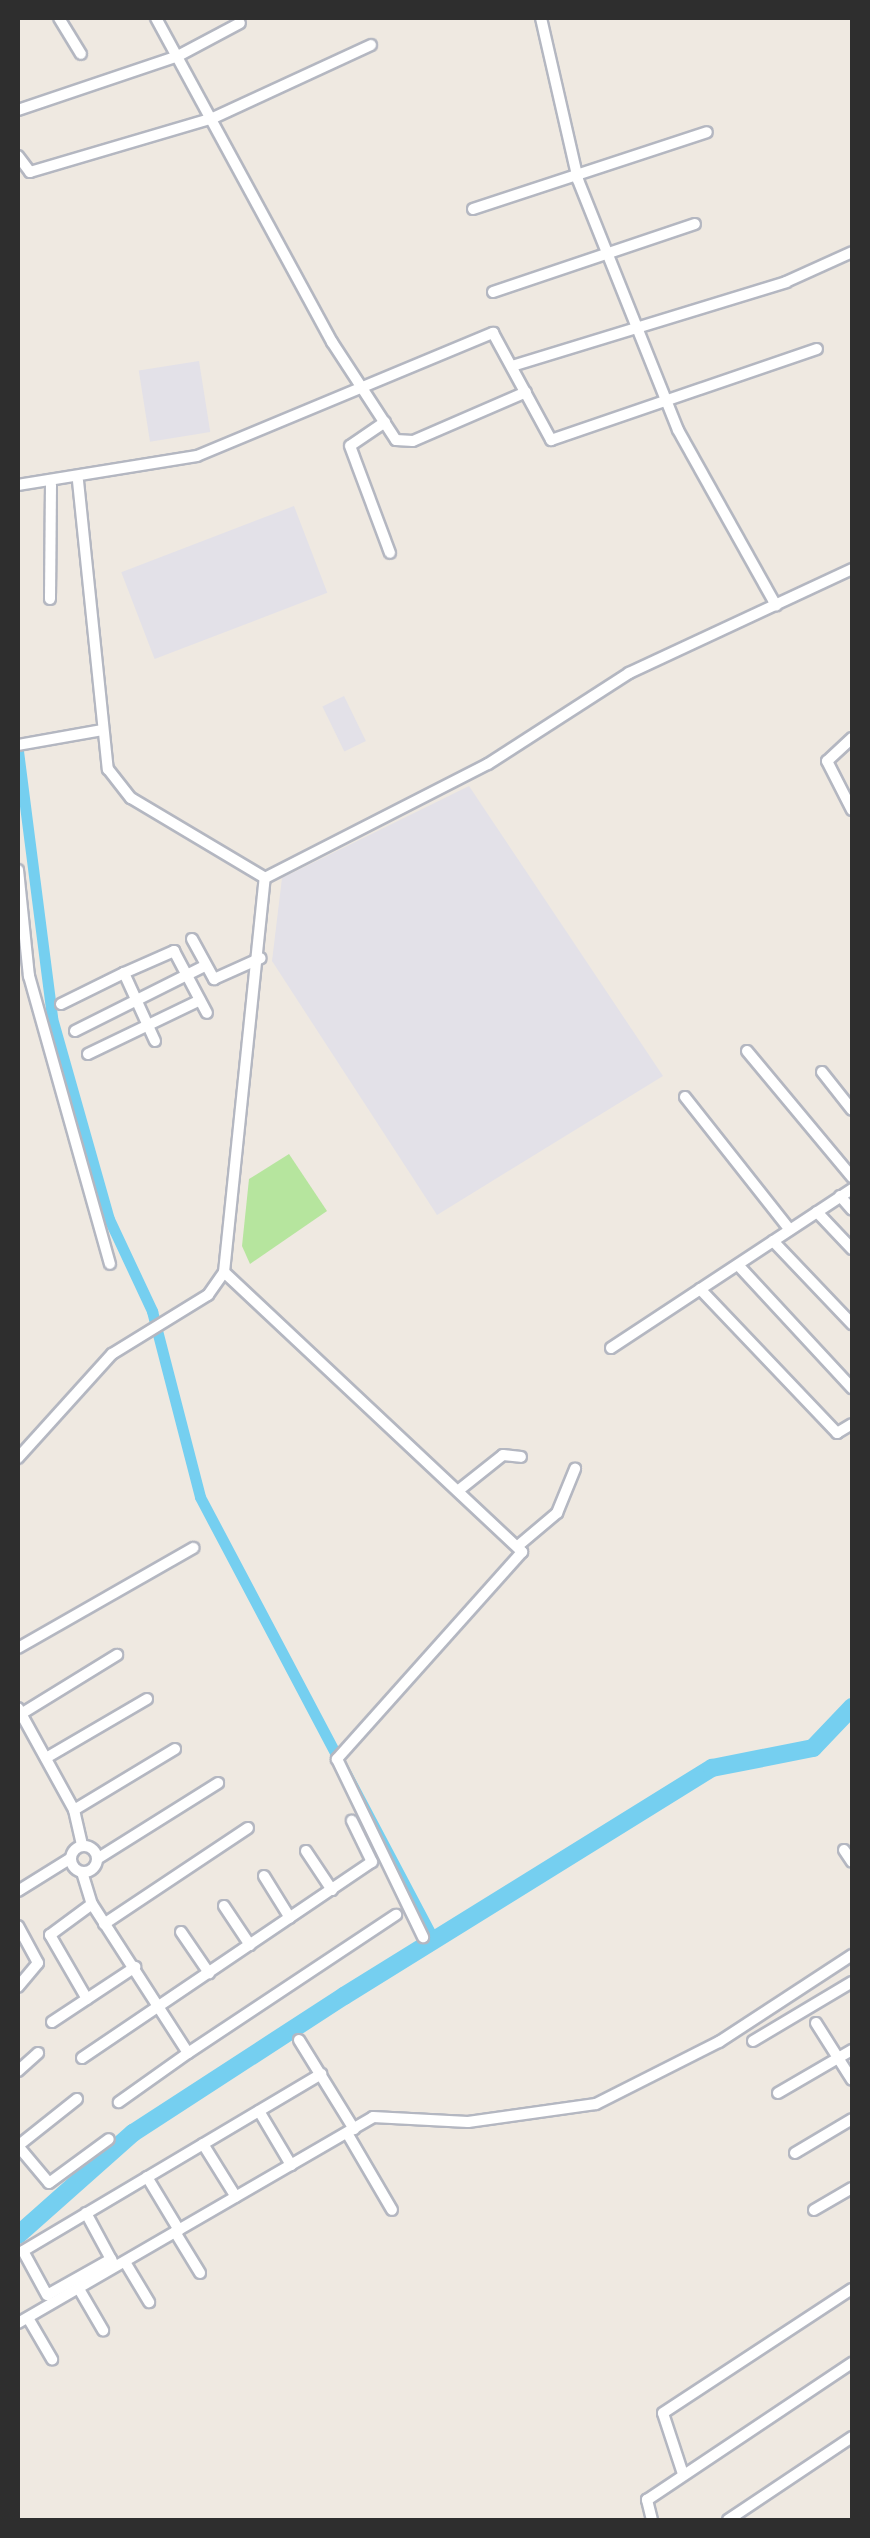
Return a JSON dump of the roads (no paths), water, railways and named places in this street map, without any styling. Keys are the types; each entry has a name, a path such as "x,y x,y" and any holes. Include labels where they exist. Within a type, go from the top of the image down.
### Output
{"street":[{"path":"60,18 81,54"},
{"path":"156,18 332,342 366,385 396,440 413,441 526,392"},
{"path":"541,18 576,176 666,402 776,606"},
{"path":"18,110 178,56 240,24"},
{"path":"18,156 30,172 213,118 372,45"},
{"path":"473,209 707,132"},
{"path":"493,292 695,224"},
{"path":"512,366 637,328 852,252"},
{"path":"18,485 78,482 197,456 493,333 552,440 817,349"},
{"path":"385,422 350,446 390,554"},
{"path":"78,482 102,730 120,788 264,878"},
{"path":"50,599 51,485"},
{"path":"264,878 488,764 636,670 852,570"},
{"path":"18,745 102,730"},
{"path":"852,738 827,761 852,810"},
{"path":"18,870 29,976 110,1264"},
{"path":"18,1458 112,1354 208,1295 224,1272 262,958 264,878"},
{"path":"192,939 214,980 262,958"},
{"path":"60,1004 174,951 207,1013"},
{"path":"75,1032 205,966"},
{"path":"124,974 155,1041"},
{"path":"88,1054 200,1000"},
{"path":"746,1051 852,1177"},
{"path":"822,1072 852,1110"},
{"path":"685,1097 790,1230"},
{"path":"612,1348 852,1189"},
{"path":"840,1196 852,1210"},
{"path":"817,1212 852,1249"},
{"path":"774,1241 852,1324"},
{"path":"738,1265 852,1388"},
{"path":"224,1272 287,1335 519,1545"},
{"path":"700,1289 837,1433 852,1424"},
{"path":"460,1490 503,1455 520,1457"},
{"path":"424,1936 343,1754 518,1558 519,1545 557,1514 575,1469"},
{"path":"18,1648 193,1548"},
{"path":"98,1859 82,1846 74,1810 19,1711 117,1655"},
{"path":"46,1758 147,1699"},
{"path":"74,1810 174,1749"},
{"path":"82,1872 218,1783"},
{"path":"82,2058 372,1862 352,1821"},
{"path":"104,1924 248,1828"},
{"path":"18,1892 72,1858 82,1846"},
{"path":"844,1850 852,1862"},
{"path":"306,1851 332,1890"},
{"path":"72,1858 82,1872 92,1904 162,2004 188,2053"},
{"path":"264,1876 290,1918"},
{"path":"87,1998 50,1935 92,1904"},
{"path":"224,1906 250,1945"},
{"path":"119,2102 396,1915"},
{"path":"18,1926 38,1963 21,1985"},
{"path":"182,1932 209,1972"},
{"path":"321,2074 86,2213 23,2255 48,2295 177,2231 386,2113 447,2124 582,2108 799,1994 852,1955"},
{"path":"52,2022 135,1967"},
{"path":"753,2042 852,1982"},
{"path":"799,1994 808,2010"},
{"path":"816,2024 852,2080"},
{"path":"299,2040 392,2210"},
{"path":"778,2093 852,2050"},
{"path":"18,2071 38,2054"},
{"path":"77,2100 18,2146 49,2183 109,2139"},
{"path":"260,2110 291,2165"},
{"path":"795,2152 852,2119"},
{"path":"203,2144 236,2197"},
{"path":"147,2177 200,2274"},
{"path":"814,2210 852,2188"},
{"path":"86,2213 117,2262 149,2302"},
{"path":"52,2359 23,2321 117,2262"},
{"path":"78,2288 103,2330"},
{"path":"682,2474 663,2413 852,2289"},
{"path":"652,2520 647,2500 852,2363"},
{"path":"728,2520 852,2437"}],"waterway":[{"path":"18,751 52,1018 109,1219 152,1311 200,1497 434,1940"},
{"path":"18,2235 133,2133 344,1996 712,1768 813,1748 852,1707"}]}
